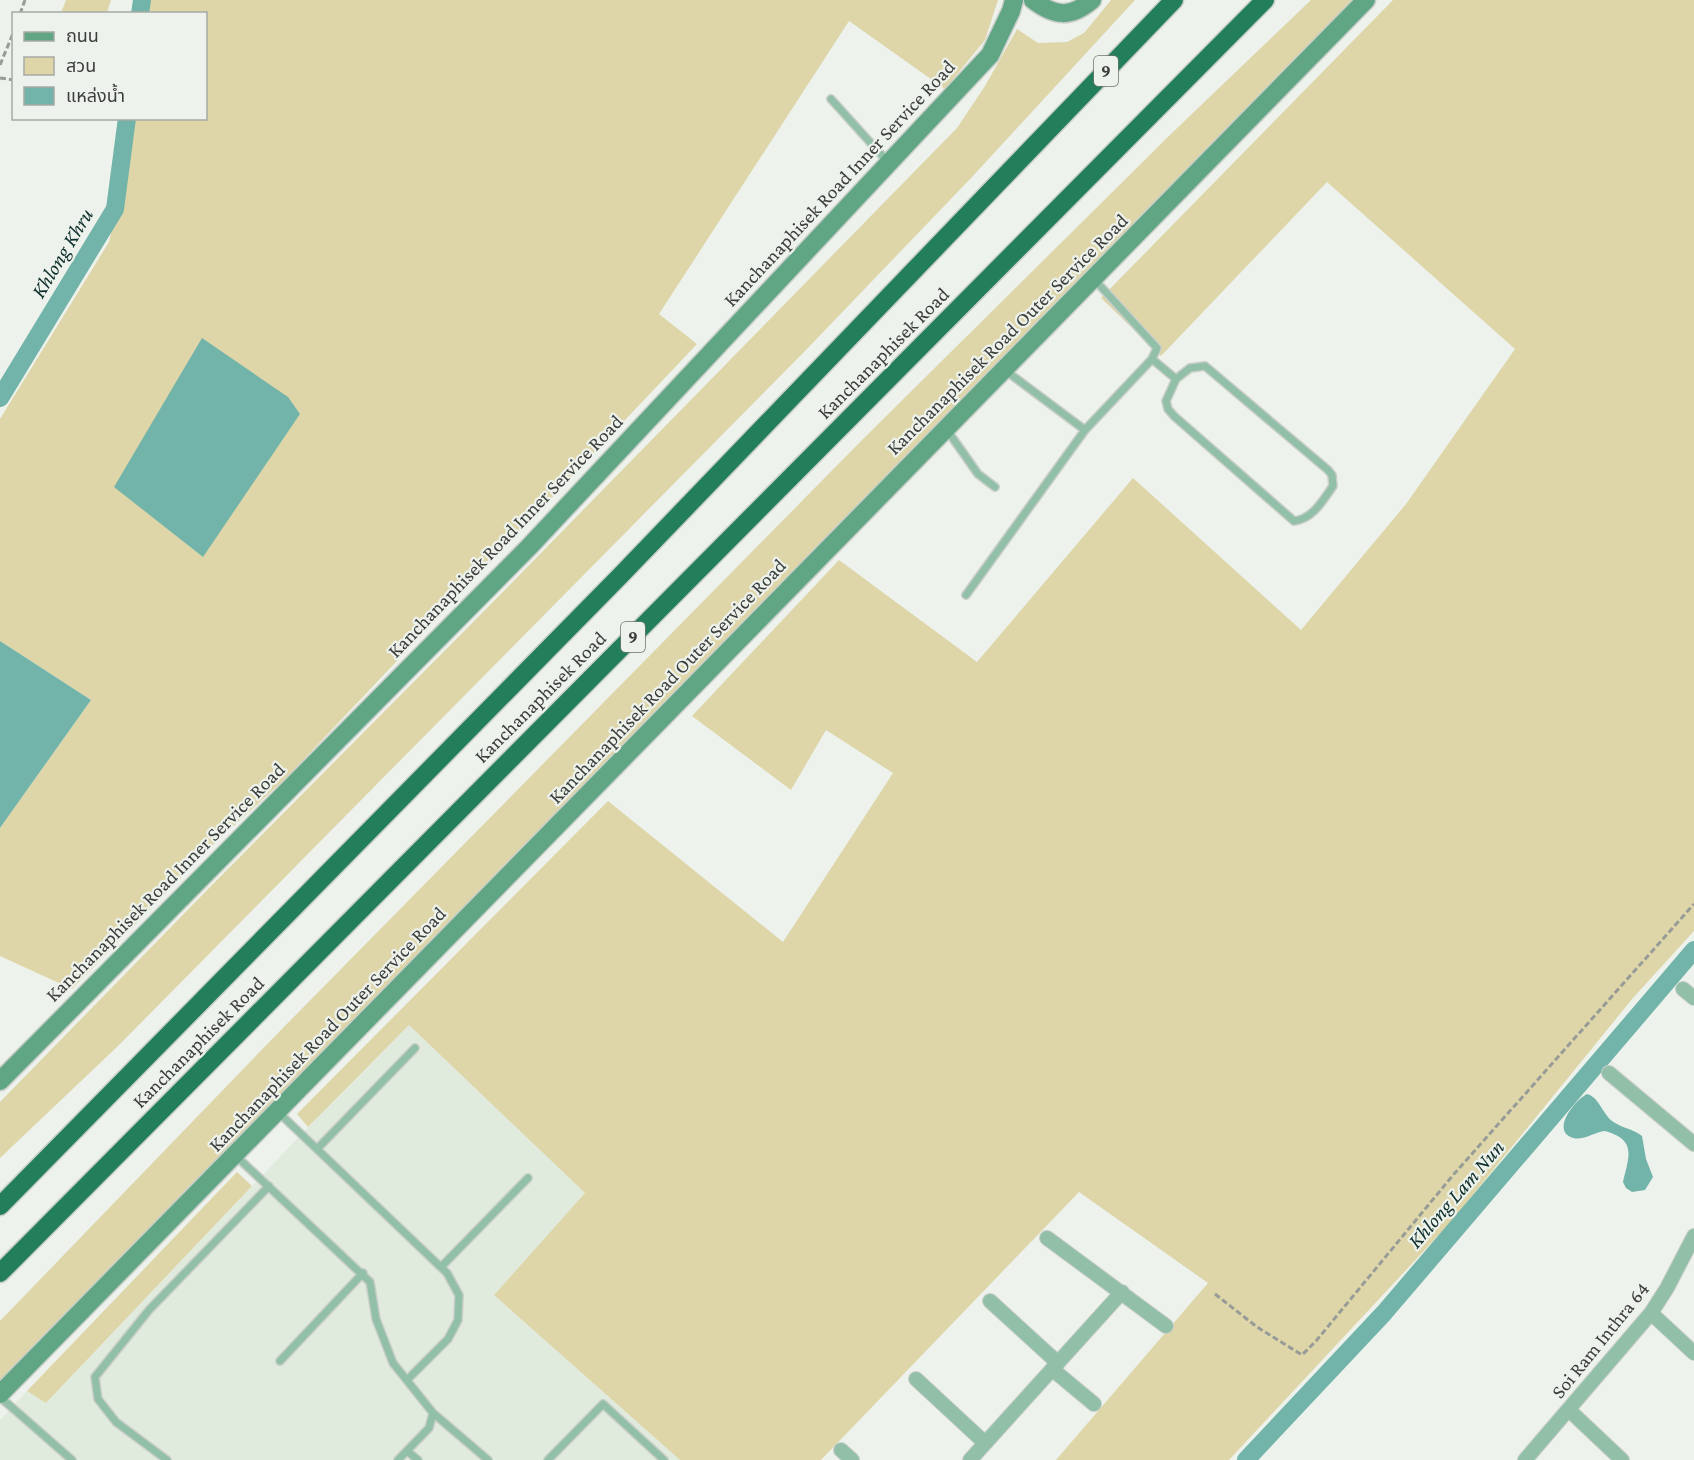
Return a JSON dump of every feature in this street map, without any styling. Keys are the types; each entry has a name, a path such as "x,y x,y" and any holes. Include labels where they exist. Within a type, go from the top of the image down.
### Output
{"highway":[{"name":"Kanchanaphisek Road","path":"0,1206 621,575 1173,0"},
{"name":"Kanchanaphisek Road","path":"0,1273 1265,0"}],"main road":[{"name":"Kanchanaphisek Road Inner Service Road","path":"0,1081 529,547 990,55 1014,0"},
{"path":"1033,0 1052,11 1065,14 1076,12 1092,0"},
{"name":"Kanchanaphisek Road Outer Service Road","path":"0,1396 1366,0"}],"street":[{"path":"1609,1073 1694,1144"},
{"name":"Soi Ram Inthra 64","path":"1525,1460 1651,1313 1694,1236"},
{"path":"1047,1238 1166,1326"},
{"path":"976,1458 985,1443 1122,1293"},
{"path":"990,1301 1094,1404"},
{"path":"1651,1313 1694,1353"},
{"path":"916,1379 985,1443"},
{"path":"1569,1410 1622,1460"},
{"path":"841,1450 852,1460"}],"lane":[{"path":"831,99 888,163"},
{"path":"966,595 1085,430 1152,359 1157,348 1093,278"},
{"path":"1152,359 1176,379"},
{"path":"1205,366 1328,470 1332,475 1333,486 1315,512 1294,522 1174,416 1168,409 1166,400 1176,379 1190,368 1205,366"},
{"path":"1004,369 1085,430"},
{"path":"945,428 978,474 995,487"},
{"path":"317,1149 416,1048"},
{"path":"277,1112 447,1273 459,1295 458,1320 448,1339 407,1380"},
{"path":"235,1155 363,1273 370,1282 376,1319 393,1363 433,1413 488,1460"},
{"path":"441,1267 528,1178"},
{"path":"167,1460 116,1422 98,1399 95,1377 149,1310 269,1186"},
{"path":"280,1361 363,1273"},
{"path":"0,1396 72,1460"},
{"path":"548,1460 603,1404 664,1460"},
{"path":"398,1460 429,1428 433,1413"},
{"path":"407,1451 418,1460"}],"path":[{"path":"0,65 12,36"},
{"path":"1215,1294 1257,1327 1302,1355 1454,1174 1694,904"}],"shaded area":[{"path":"409,1025 585,1193 494,1295 680,1460 0,1460 0,1420 27,1391 46,1403 313,1122"}],"green space":[{"path":"66,0 111,0 107,12 61,12"},
{"path":"149,0 998,0 985,40 945,89 849,21 659,314 697,344 288,776 214,844 72,989 0,956 0,828 91,700 0,641 0,419 109,242 135,120 207,120 207,12 148,12"},
{"path":"1111,0 1135,0 972,177 805,351 118,1046 0,1158 0,1102 957,128 985,86 1017,29 1038,43 1067,42 1084,33"},
{"path":"1311,0 1359,0 0,1382 0,1321 277,1034 863,439 1172,133"},
{"path":"1393,0 1694,0 1694,931 1633,998 1449,1224 1229,1460 1056,1460 1208,1283 1079,1192 821,1460 680,1460 494,1295 585,1193 409,1025 308,1127 297,1114 608,801 783,942 893,773 826,730 791,790 692,716 839,560 977,662 1133,478 1301,630 1406,504 1515,349 1327,182 1161,356 1101,298"},
{"path":"237,1172 252,1186 46,1403 27,1391"}],"water":[{"path":"202,338 288,397 300,414 203,557 114,487"},
{"path":"0,641 91,700 0,828"},
{"path":"1587,1094 1595,1098 1612,1121 1642,1136 1646,1159 1653,1177 1645,1190 1632,1192 1623,1182 1628,1150 1622,1139 1605,1131 1581,1138 1573,1138 1567,1134 1564,1123 1567,1116 1577,1102"}],"waterway":[{"name":"Khlong Khru","path":"140,12 142,0"},
{"name":"Khlong Khru","path":"0,398 115,209 127,120"},
{"name":"Khlong Lam Nun","path":"1246,1460 1384,1313 1694,950"}]}
